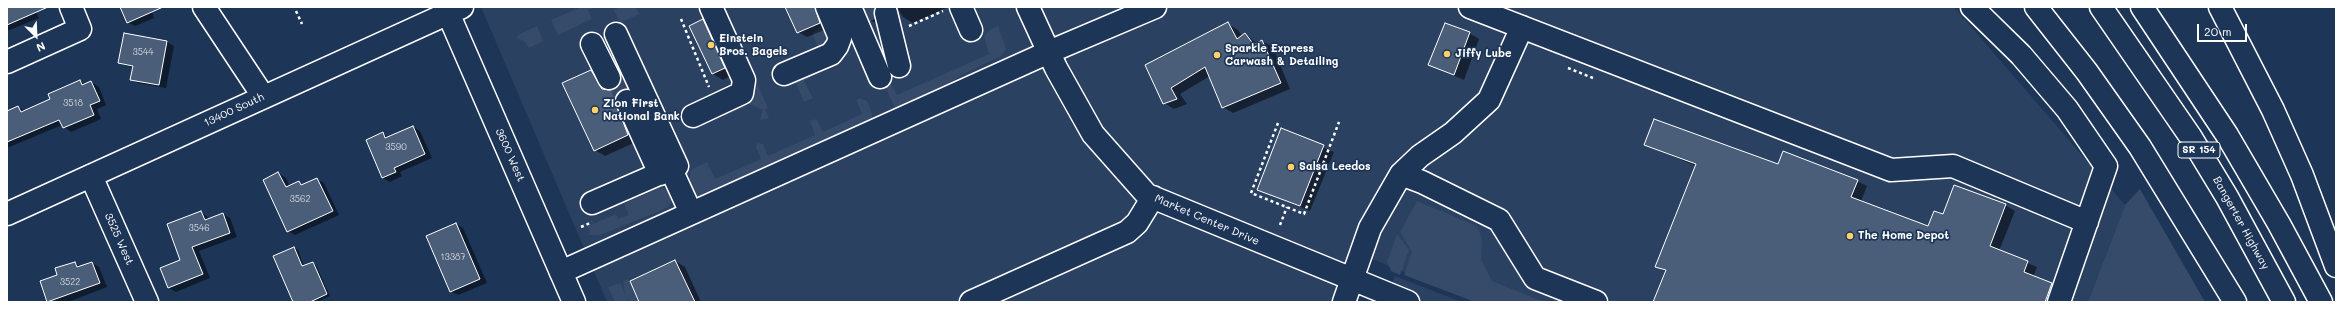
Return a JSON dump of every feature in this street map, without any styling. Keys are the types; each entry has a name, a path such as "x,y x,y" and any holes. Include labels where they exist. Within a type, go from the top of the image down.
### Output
{"main road":[{"path":"7,62 80,29 71,7"},
{"path":"204,7 263,96"},
{"path":"693,116 742,93 744,80 712,7"},
{"path":"784,74 831,54 837,46 840,38 827,7"},
{"path":"850,7 890,71"},
{"path":"955,7 971,30"},
{"name":"Market Center Drive","path":"1028,7 1049,52 1093,134 1147,195 1352,281 1408,302"},
{"path":"561,272 1049,52 1155,7"},
{"path":"1470,7 1891,170 1953,166 2087,222"},
{"path":"1972,7 2022,56 2067,109 2106,166 2059,302"},
{"path":"2036,7 2091,78 2140,147 2235,302"},
{"name":"Bangerter Highway","path":"2101,7 2190,136 2227,197 2284,302"},
{"name":"SR 154","path":"2142,7 2227,135 2279,224 2321,302"},
{"path":"2220,7 2270,104 2302,175 2336,266"},
{"name":"13400 South","path":"7,214 452,9"},
{"name":"3600 West","path":"452,9 574,302"},
{"path":"882,15 899,32 890,71 882,15"},
{"path":"1344,302 1370,228 1401,174 1420,156 1453,133 1489,100 1522,27"},
{"path":"617,75 605,39 665,171"},
{"path":"628,101 665,171 691,213"},
{"path":"592,203 665,171"},
{"path":"1401,174 1422,182 1499,220 1535,278 1596,302"},
{"name":"3525 West","path":"91,176 147,302"},
{"path":"971,302 1127,232 1137,223 1153,197"}],"path":[{"path":"899,32 955,7"},
{"path":"296,11 302,24"},
{"path":"681,19 716,105"},
{"path":"1568,68 1593,78"},
{"path":"1278,123 1251,193 1304,214 1339,122"},
{"path":"1280,225 1287,207"}],"shaded area":[{"path":"481,7 1954,7 2125,205 2088,302 1478,302 1372,259 1354,302 607,302"},
{"path":"581,7 596,7 588,10 592,19 558,35 551,20"},
{"path":"616,7 636,7 639,14 620,23 614,10 617,9"},
{"path":"724,8 768,108 765,110 769,118 760,120 763,110 747,103 746,107 724,116 720,109 743,99 720,10"},
{"path":"827,23 834,38 821,53 812,33"},
{"path":"537,26 543,41 529,48 524,41 516,38 520,34"},
{"path":"998,26 1006,49 1001,56 961,75 930,97 897,110 895,108 885,86 891,84 897,95 989,54 984,36 990,30"},
{"path":"809,73 811,77 804,81 813,98 804,102 795,81"},
{"path":"860,98 867,101 872,113 872,120 700,198 695,195 689,180 691,170 707,162 715,179 761,159 756,147 758,143 763,144 768,156 815,135 810,121 816,119 823,132 862,114 856,100"},
{"path":"659,188 666,189 671,195 671,203 667,208 600,235 589,235 590,230 586,227 616,214 618,219 629,215 624,204"},
{"path":"2140,189 2205,302 2088,302 2125,205"},
{"path":"1417,201 1477,226 1482,238 1481,259 1492,281 1544,302 1475,302 1404,275 1412,252 1400,232"},
{"path":"1397,234 1409,250 1400,275 1391,271 1387,262"},
{"path":"1395,276 1462,302 1385,302"},
{"path":"629,279 638,302 631,302 626,297 629,302 615,302 608,287 621,283 625,295 623,281"}],"building":[{"path":"7,7 48,7 7,25"},
{"path":"120,7 163,7 127,23"},
{"path":"785,7 815,7 820,23 797,33"},
{"path":"864,7 875,7 874,18 869,21"},
{"name":"Einstein Bros. Bagels","path":"703,19 725,68 712,74 689,26"},
{"name":"Sparkle Express Carwash & Detailing","path":"1228,22 1237,39 1245,33 1254,45 1262,40 1281,83 1222,108 1205,67 1171,88 1177,99 1163,104 1145,65"},
{"name":"Jiffy Lube","path":"1445,23 1470,32 1454,75 1428,65"},
{"path":"124,33 167,41 159,85 130,80 133,66 118,63"},
{"name":"Zion First National Bank","path":"591,70 602,89 615,89 620,85 620,73 627,89 617,93 615,100 628,135 594,151 562,83"},
{"path":"80,80 82,85 91,81 100,101 90,105 94,115 63,128 59,120 7,142 7,111 18,106 21,112 50,99 48,94"},
{"name":"The Home Depot","path":"1654,119 1778,164 1783,151 1858,180 1851,197 1928,226 1934,211 1943,214 1954,185 2006,204 1990,246 2028,261 2024,272 2052,283 2045,302 1653,302 1666,270 1655,267 1696,164 1644,145"},
{"path":"413,126 425,154 394,168 396,172 382,178 366,140 383,132 385,138"},
{"name":"Salsa Leedos","path":"1281,128 1324,145 1300,206 1257,190"},
{"path":"278,172 286,187 299,181 301,185 317,178 333,211 287,232 263,180"},
{"path":"201,211 205,220 223,213 230,233 192,247 203,274 168,288 160,268 180,260 167,224"},
{"path":"456,223 480,279 450,292 426,236"},
{"path":"294,247 302,266 313,262 327,294 310,302 293,302 273,256"},
{"path":"675,260 695,302 639,302 630,281"},
{"path":"75,262 77,267 92,262 100,283 47,302 40,281 57,275 55,268"}],"tunnel":[{"path":"863,7 870,21"},
{"path":"617,75 627,101"}],"place":[{"name":"Einstein Bros. Bagels","path":"711,45"},
{"name":"Jiffy Lube","path":"1447,54"},
{"name":"Sparkle Express Carwash & Detailing","path":"1217,55"},
{"name":"Zion First National Bank","path":"595,110"},
{"name":"Salsa Leedos","path":"1291,167"},
{"name":"The Home Depot","path":"1850,236"}]}
